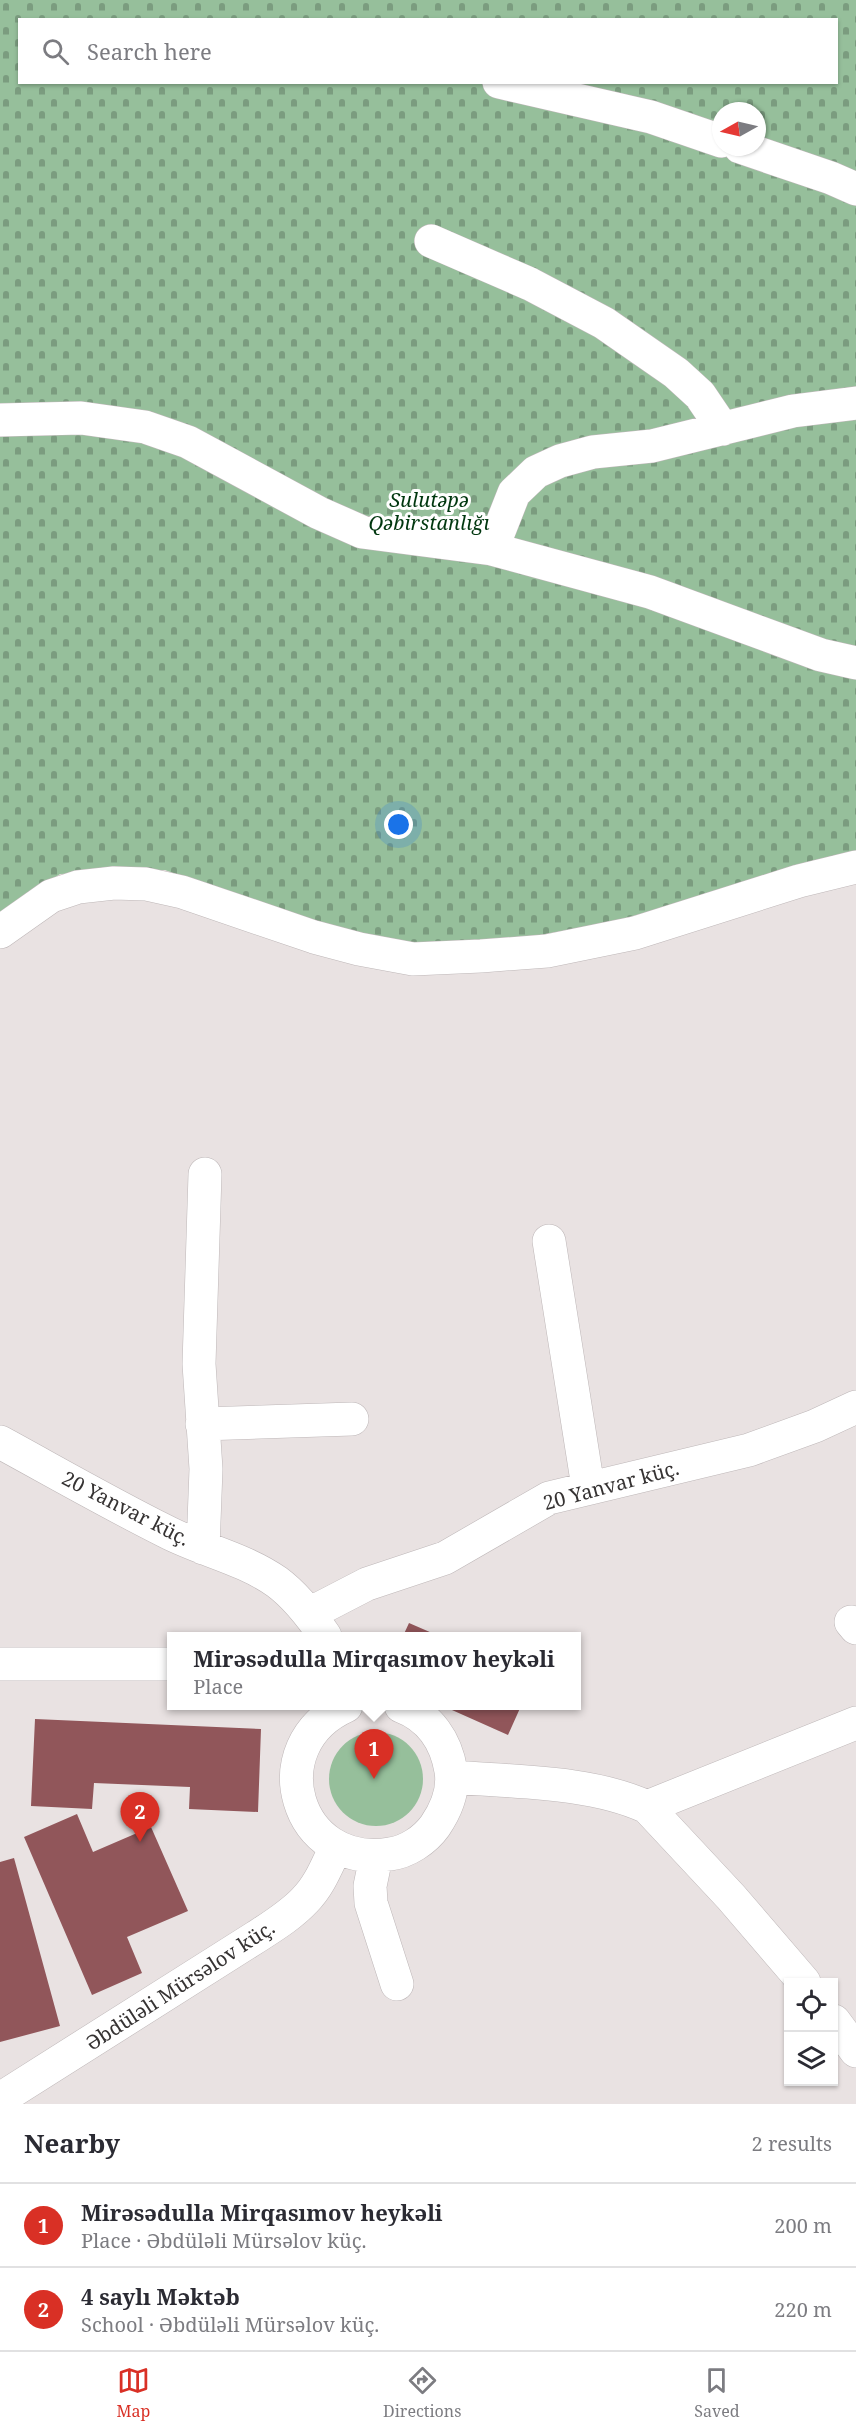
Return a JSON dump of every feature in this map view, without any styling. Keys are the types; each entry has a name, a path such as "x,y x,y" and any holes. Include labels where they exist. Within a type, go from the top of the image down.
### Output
{"street":[{"path":"507,84 651,117 712,138"},
{"path":"766,156 856,189"},
{"path":"431,241 530,284 604,324 676,372 700,395 723,429"},
{"path":"492,549 514,493 536,472 560,461 593,452 652,446 794,411 856,403"},
{"path":"0,420 81,418 145,427 188,442 319,513 362,532 492,549 650,592 821,655 856,663"},
{"path":"0,932 51,896 78,887 114,883 146,884 182,892 314,937 359,949 413,959 547,951 635,933 799,881 856,867"},
{"path":"203,1548 206,1496 199,1341 205,1174"},
{"path":"549,1241 588,1487"},
{"name":"20 Yanvar küç.","path":"0,1442 167,1532 241,1562 266,1575 279,1584 317,1625 366,1584 445,1558 549,1498 749,1450 815,1426 856,1407"},
{"path":"202,1424 351,1419"},
{"path":"0,1664 167,1664"},
{"path":"337,1710 308,1715 305,1741 298,1760 296,1780 299,1800 307,1819 320,1835 336,1847 355,1855 376,1857 396,1853 415,1845 430,1832 442,1816 450,1797 452,1776 448,1756 440,1737 427,1722 411,1710"},
{"path":"647,1807 856,1723"},
{"path":"452,1776 587,1789 630,1799 647,1807 745,1912 800,1978"},
{"name":"Əbdüləli Mürsəlov küç.","path":"0,2099 246,1944 290,1913 306,1900 319,1883 336,1847"},
{"path":"376,1857 370,1886 371,1903 397,1984"},
{"path":"838,2026 856,2051"}],"green space":[{"name":"Sulutəpə Qəbirstanlığı","path":"0,0 856,0 856,854 608,923 517,939 387,945 326,930 165,870 60,874 0,914"},
{"path":"376,1732 394,1736 409,1746 419,1761 423,1779 419,1797 409,1812 394,1822 376,1826 358,1822 343,1812 333,1797 329,1779 333,1761 343,1746 358,1736"}],"building":[{"path":"409,1623 430,1632 405,1632"},
{"path":"452,1710 519,1710 508,1735"},
{"path":"35,1719 261,1729 258,1812 189,1809 190,1787 94,1783 92,1809 31,1806"},
{"path":"77,1814 93,1852 151,1827 188,1911 127,1937 142,1973 92,1995 24,1837"},
{"path":"14,1858 60,2026 0,2042 0,1862"}],"place":[{"name":"Mirəsədulla Mirqasımov heykəli","path":"374,1779"},
{"name":"4 saylı Məktəb","path":"140,1842"}]}
